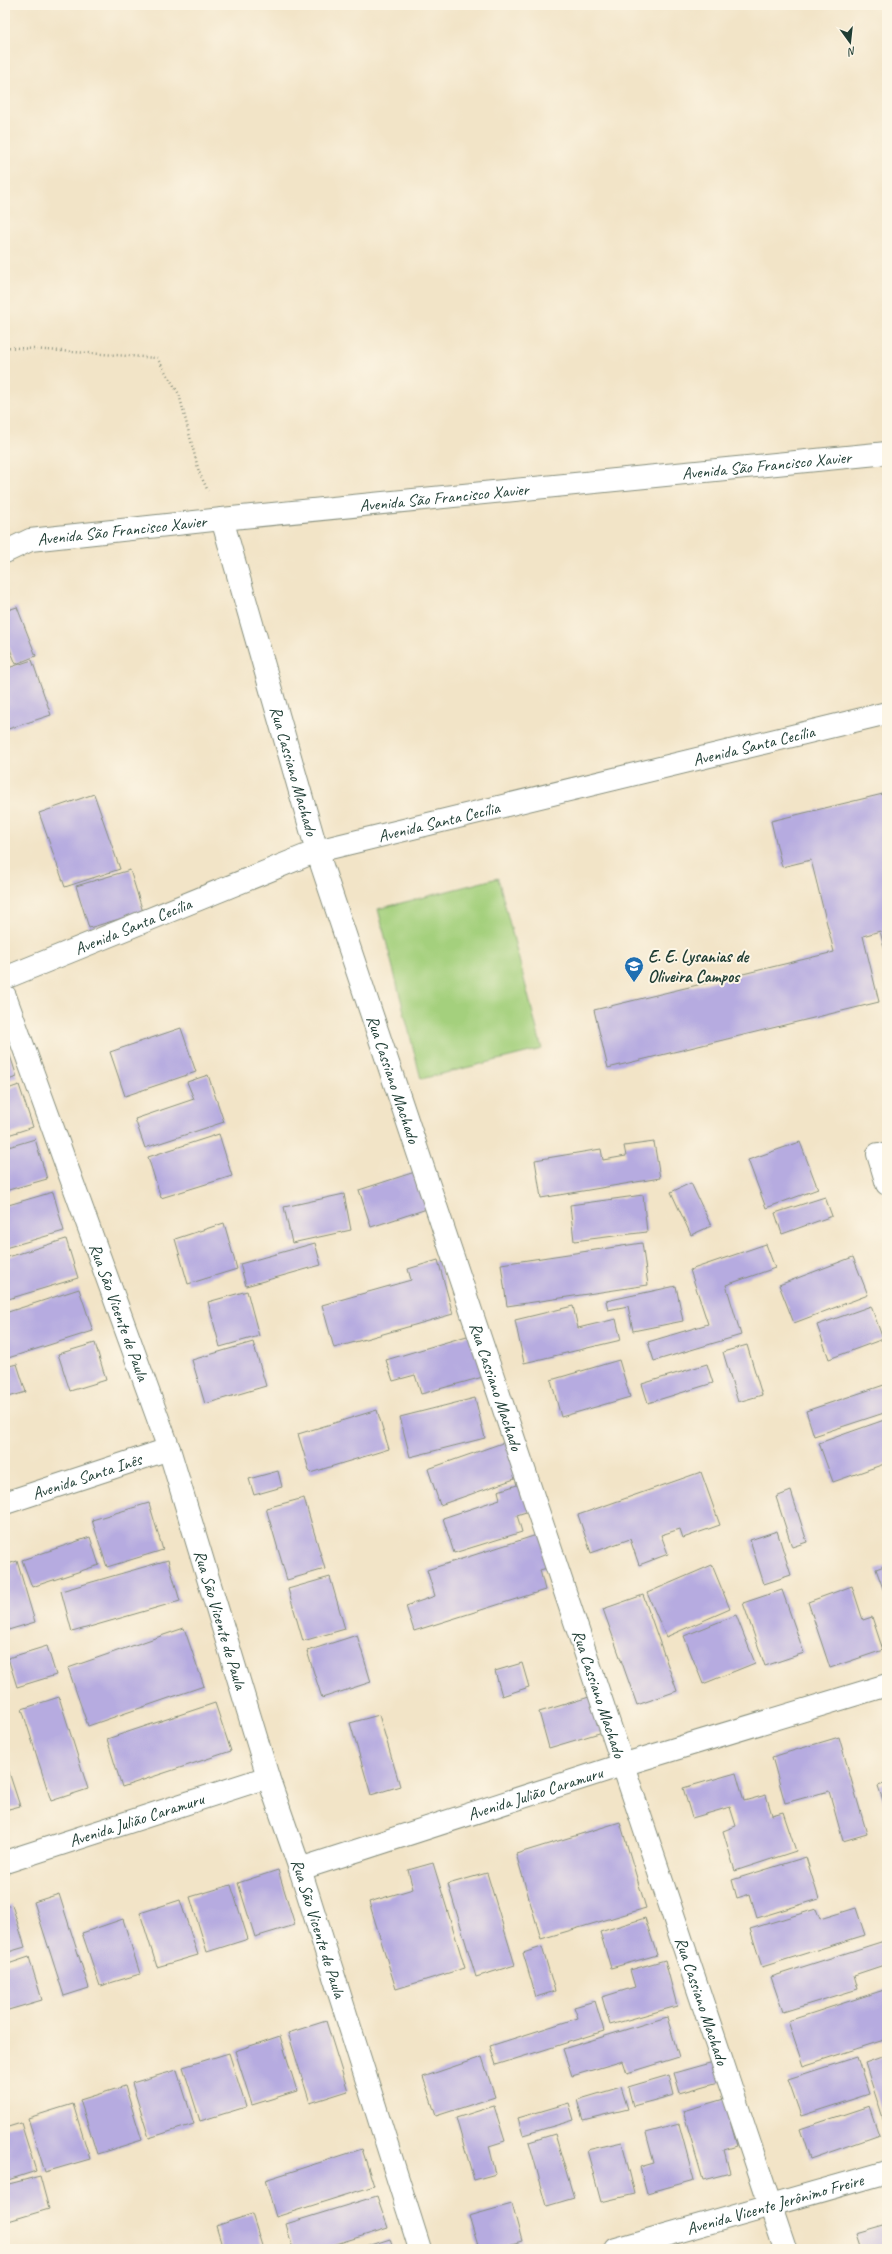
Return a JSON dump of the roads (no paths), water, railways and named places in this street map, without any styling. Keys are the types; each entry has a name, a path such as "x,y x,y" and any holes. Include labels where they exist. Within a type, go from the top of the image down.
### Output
{"street":[{"name":"Avenida São Francisco Xavier","path":"5,552 30,540 222,519 885,458"},
{"name":"Rua Cassiano Machado","path":"222,519 317,851 785,2249"},
{"name":"Avenida Santa Cecília","path":"5,978 317,851 887,713"},
{"name":"Rua São Vicente de Paula","path":"5,996 169,1449 268,1777 300,1870 420,2249"},
{"path":"878,1154 887,1184"},
{"name":"Avenida Santa Inês","path":"5,1502 169,1449"},
{"name":"Avenida Julião Caramuru","path":"300,1870 622,1765 887,1685"},
{"name":"Avenida Julião Caramuru","path":"5,1862 268,1777"},
{"name":"Avenida Vicente Jerônimo Freire","path":"616,2249 887,2172"}],"place":[{"name":"E. E. Lysanias de Oliveira Campos","path":"634,983"}]}
